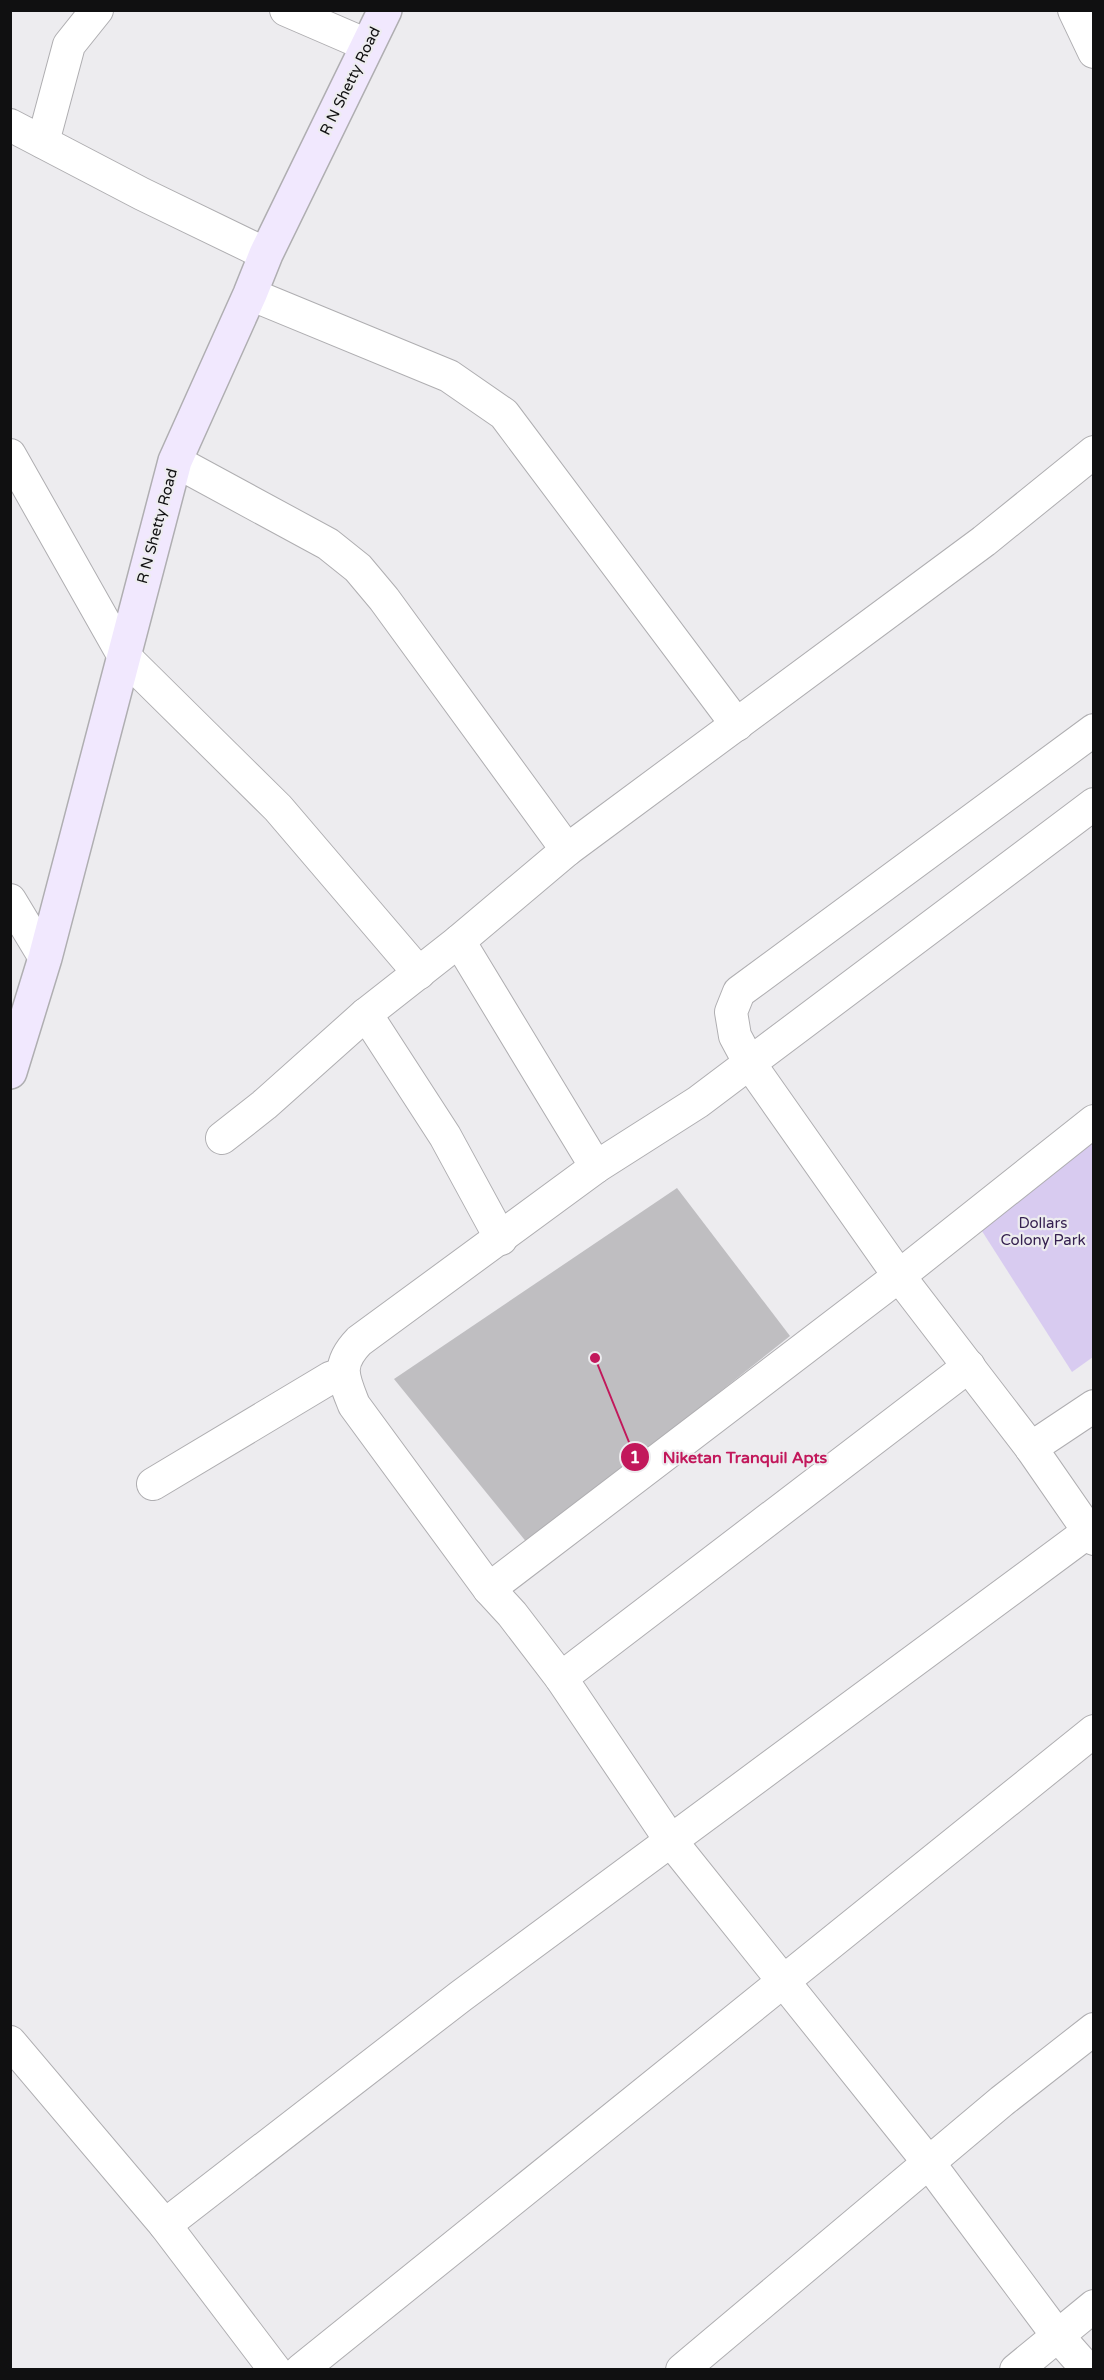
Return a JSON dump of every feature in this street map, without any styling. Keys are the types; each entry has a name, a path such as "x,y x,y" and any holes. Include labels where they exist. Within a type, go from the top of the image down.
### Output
{"street":[{"path":"43,142 69,45 97,10"},
{"path":"286,10 367,45"},
{"name":"R N Shetty Road","path":"10,1072 45,958 175,461 266,254 385,10"},
{"path":"1074,10 1094,52"},
{"path":"10,125 141,194 266,254"},
{"path":"250,294 449,376 504,414 738,725"},
{"path":"222,1138 264,1105 366,1014 459,941 567,850 984,541 1094,452"},
{"path":"10,454 123,655 278,808 419,973"},
{"path":"175,461 328,544 358,568 384,599 567,850"},
{"path":"165,2224 461,1996 1091,1536 1031,1448 899,1276 750,1064 735,1036 731,1012 739,992 1094,730"},
{"path":"1088,2370 1057,2335 929,2163 671,1841 561,1678 512,1614 489,1589 354,1405 342,1374 347,1353 359,1341 501,1239 596,1167 698,1102 1094,804"},
{"path":"10,900 45,958"},
{"path":"459,941 596,1167"},
{"path":"366,1014 445,1136 501,1239"},
{"path":"489,1589 899,1276 1094,1121"},
{"path":"561,1678 969,1366"},
{"path":"153,1484 330,1378 342,1374"},
{"path":"1031,1448 1094,1406"},
{"path":"302,2370 1094,1731"},
{"path":"681,2370 1094,2029"},
{"path":"10,2042 165,2224 275,2370"},
{"path":"1016,2370 1094,2306"}],"green space":[{"name":"Dollars Colony Park","path":"1093,1135 1093,1357 1072,1372 973,1217"}],"building":[{"path":"677,1188 790,1336 528,1544 394,1379"}],"place":[{"name":"Niketan Tranquil Apts","path":"595,1358"}]}
